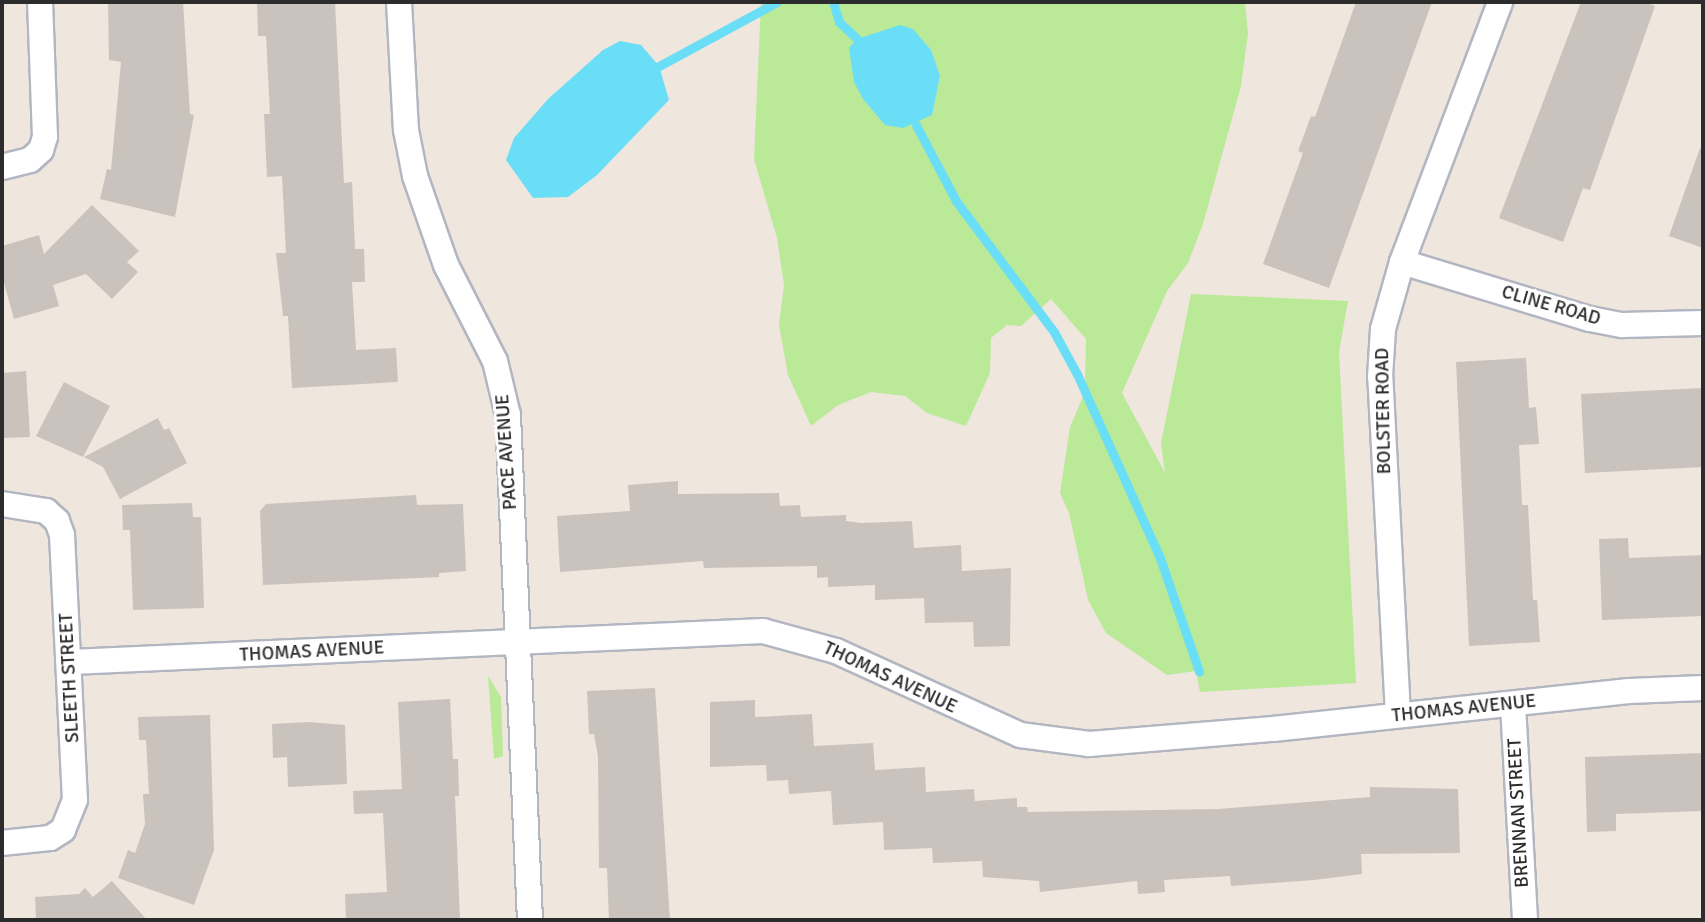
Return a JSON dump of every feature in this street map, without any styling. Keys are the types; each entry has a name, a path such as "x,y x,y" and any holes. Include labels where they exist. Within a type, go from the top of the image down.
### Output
{"street":[{"path":"2,167 30,160 41,150 45,137 40,2"},
{"name":"PACE AVENUE","path":"399,2 406,130 415,176 446,265 495,361 505,395 530,920"},
{"name":"BOLSTER ROAD","path":"1398,715 1380,377 1383,329 1402,262 1500,2"},
{"name":"CLINE ROAD","path":"1402,262 1590,319 1622,325 1703,323"},
{"name":"SLEETH STREET","path":"2,504 30,505 57,520 71,662 72,815 50,838 2,844"},
{"name":"THOMAS AVENUE","path":"71,662 742,631 789,635 835,650 1001,728 1052,741 1133,741 1513,705 1579,695 1703,688"},
{"name":"BRENNAN STREET","path":"1513,705 1525,920"}],"green space":[{"path":"761,2 1245,2 1248,33 1241,86 1203,224 1188,263 1167,291 1122,393 1165,473 1161,443 1191,294 1348,301 1339,352 1356,683 1200,692 1196,671 1167,675 1106,633 1088,600 1069,513 1060,493 1070,427 1085,392 1086,339 1051,299 1021,326 1007,325 991,338 990,373 966,426 927,413 905,396 871,392 838,405 811,426 788,375 779,325 784,285 777,238 754,159"},
{"path":"488,676 501,697 503,756 494,759"}],"water":[{"path":"900,25 913,29 931,50 940,76 932,115 903,128 885,125 863,99 854,82 849,48 857,39"},
{"path":"620,41 641,45 659,66 669,100 597,175 568,197 533,198 506,160 514,138 548,99 603,50"}],"building":[{"path":"108,2 183,2 190,114 194,115 175,217 100,199 107,169 111,170 121,62 109,60"},
{"path":"257,2 335,2 344,183 352,182 355,249 364,249 365,282 352,282 356,350 396,348 398,382 292,388 288,316 283,316 276,253 286,253 282,176 267,177 264,114 270,114 266,36 258,36"},
{"path":"1356,2 1432,2 1329,288 1263,264 1303,153 1298,151 1311,116 1315,117"},
{"path":"1581,2 1643,2 1655,6 1590,190 1583,188 1563,242 1499,218"},
{"path":"1700,148 1703,149 1703,248 1669,236"},
{"path":"92,205 139,251 127,262 138,272 112,299 86,274 53,285 59,306 14,319 2,276 2,246 39,235 44,254"},
{"path":"1526,358 1529,408 1536,407 1539,444 1519,445 1522,505 1528,505 1533,600 1537,600 1540,642 1469,646 1456,362"},
{"path":"26,371 30,437 3,438 2,373"},
{"path":"64,382 110,406 83,457 36,436"},
{"path":"1703,388 1703,467 1585,473 1581,394"},
{"path":"158,418 164,430 169,428 187,463 120,499 103,467 84,457"},
{"path":"678,481 678,494 779,493 780,506 800,505 801,517 846,515 846,521 861,523 912,521 914,548 961,545 962,571 1011,568 1010,646 974,647 973,622 925,623 924,598 875,600 875,585 828,587 828,577 817,578 817,566 704,568 703,561 560,572 557,516 630,511 628,485"},
{"path":"416,495 417,505 463,504 466,571 439,573 439,577 263,585 260,511 266,504"},
{"path":"192,503 193,517 201,517 204,608 133,610 130,530 123,530 122,505"},
{"path":"1628,538 1629,558 1703,555 1703,616 1602,620 1599,539"},
{"path":"655,688 670,920 609,920 607,868 599,868 598,757 594,734 589,734 587,691"},
{"path":"450,699 453,759 458,759 459,796 455,796 460,920 346,920 345,894 387,892 383,813 354,814 353,791 402,789 398,702"},
{"path":"755,700 755,717 812,714 814,746 873,743 875,770 925,767 926,792 974,789 975,801 1017,798 1017,807 1027,807 1028,812 1218,809 1370,797 1370,787 1458,789 1460,853 1361,854 1362,874 1314,880 1231,886 1230,876 1164,880 1165,892 1138,894 1137,881 1040,892 1039,881 983,877 982,861 933,863 932,848 884,850 883,822 833,825 831,791 789,794 788,780 767,781 766,765 710,767 710,702"},
{"path":"210,715 214,850 194,905 118,878 128,850 135,853 145,824 143,794 149,794 146,740 139,740 138,717"},
{"path":"309,722 345,725 347,784 288,787 287,757 273,758 272,724"},
{"path":"1703,753 1703,811 1616,814 1616,831 1587,832 1585,757"},
{"path":"112,881 147,920 36,920 35,897 79,894 85,888 93,897"}],"waterway":[{"path":"659,66 777,2"},
{"path":"833,2 839,22 857,39"},
{"path":"916,125 956,201 1054,332 1077,374 1160,558 1199,671"}]}
